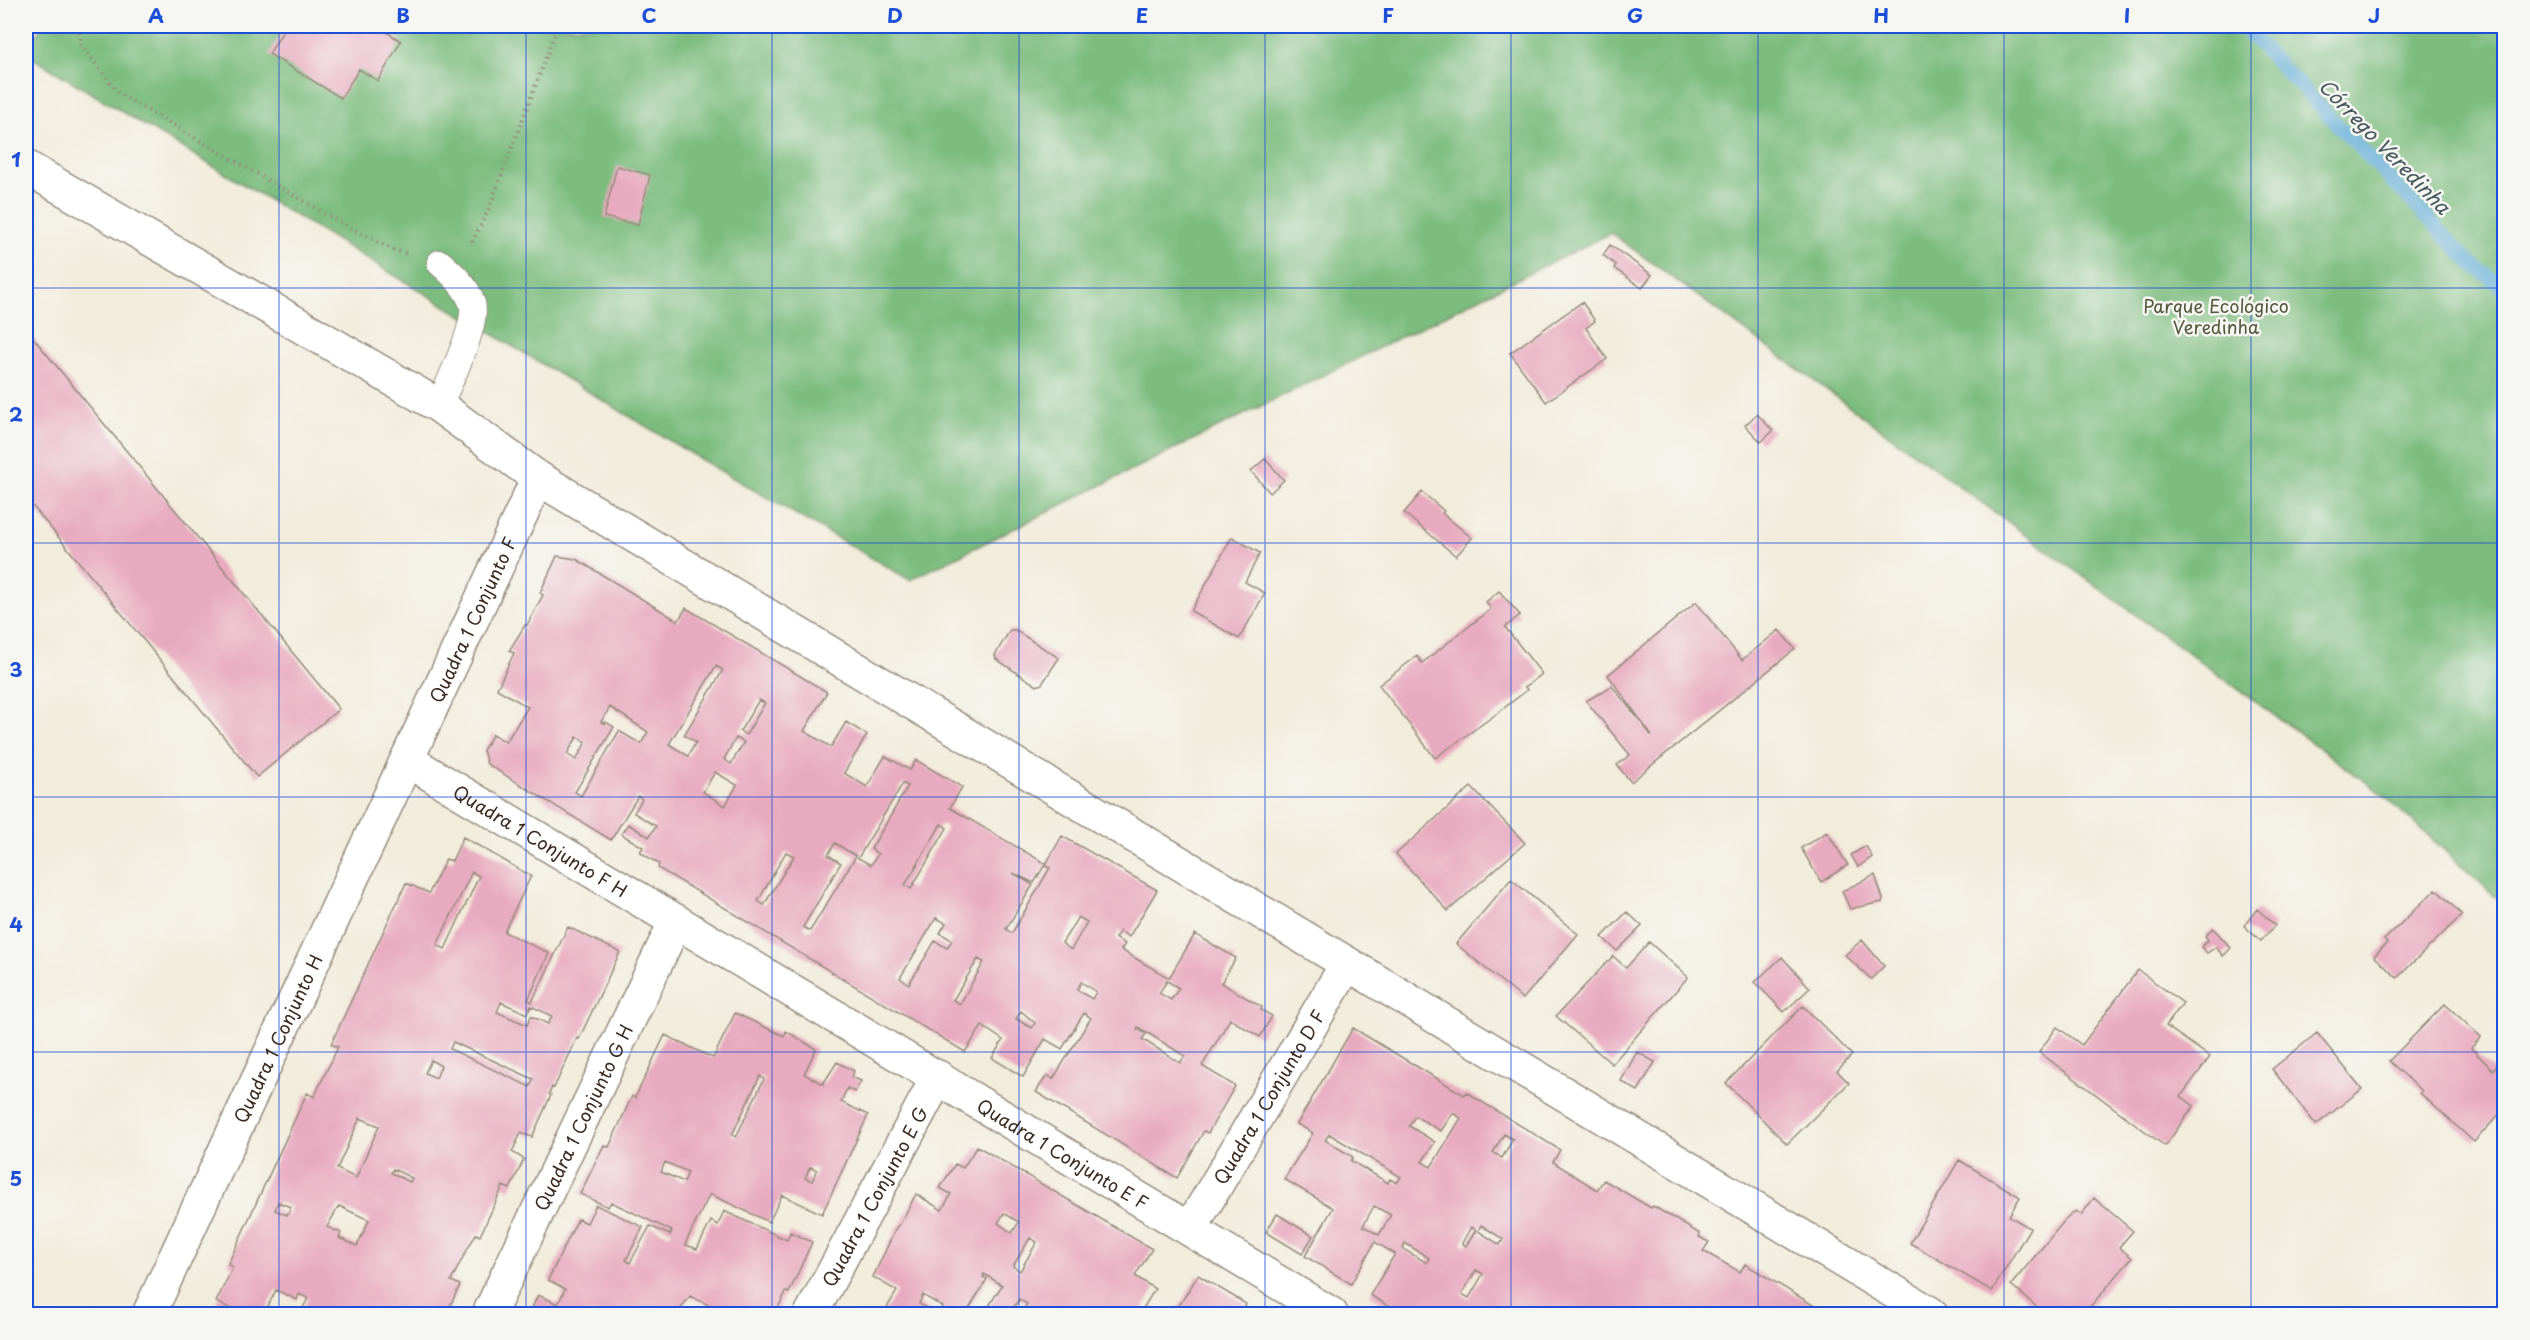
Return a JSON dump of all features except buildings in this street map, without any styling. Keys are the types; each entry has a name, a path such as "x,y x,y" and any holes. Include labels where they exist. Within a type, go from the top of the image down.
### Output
{"street":[{"path":"26,167 439,406 538,478 1931,1314"},
{"name":"Quadra 1 Conjunto F","path":"407,760 538,478"},
{"name":"Quadra 1 Conjunto F H","path":"407,760 938,1077"},
{"name":"Quadra 1 Conjunto H","path":"148,1314 407,760"},
{"name":"Quadra 1 Conjunto G H","path":"489,1314 676,921"},
{"name":"Quadra 1 Conjunto D F","path":"1190,1229 1347,964"},
{"name":"Quadra 1 Conjunto E F","path":"938,1077 1331,1314"},
{"name":"Quadra 1 Conjunto E G","path":"811,1314 938,1077"}],"lane":[{"path":"439,406 471,329 473,306 467,292 455,276 440,263"}],"path":[{"path":"79,26 81,45 118,93 343,224 394,250 440,263 471,243 488,211 558,26"}],"green space":[{"name":"Parque Ecológico Veredinha","path":"42,26 2504,26 2504,904 2381,793 1611,233 910,580 707,463 26,54"}],"waterway":[{"name":"Córrego Veredinha","path":"2242,26 2472,264 2504,288"}]}
